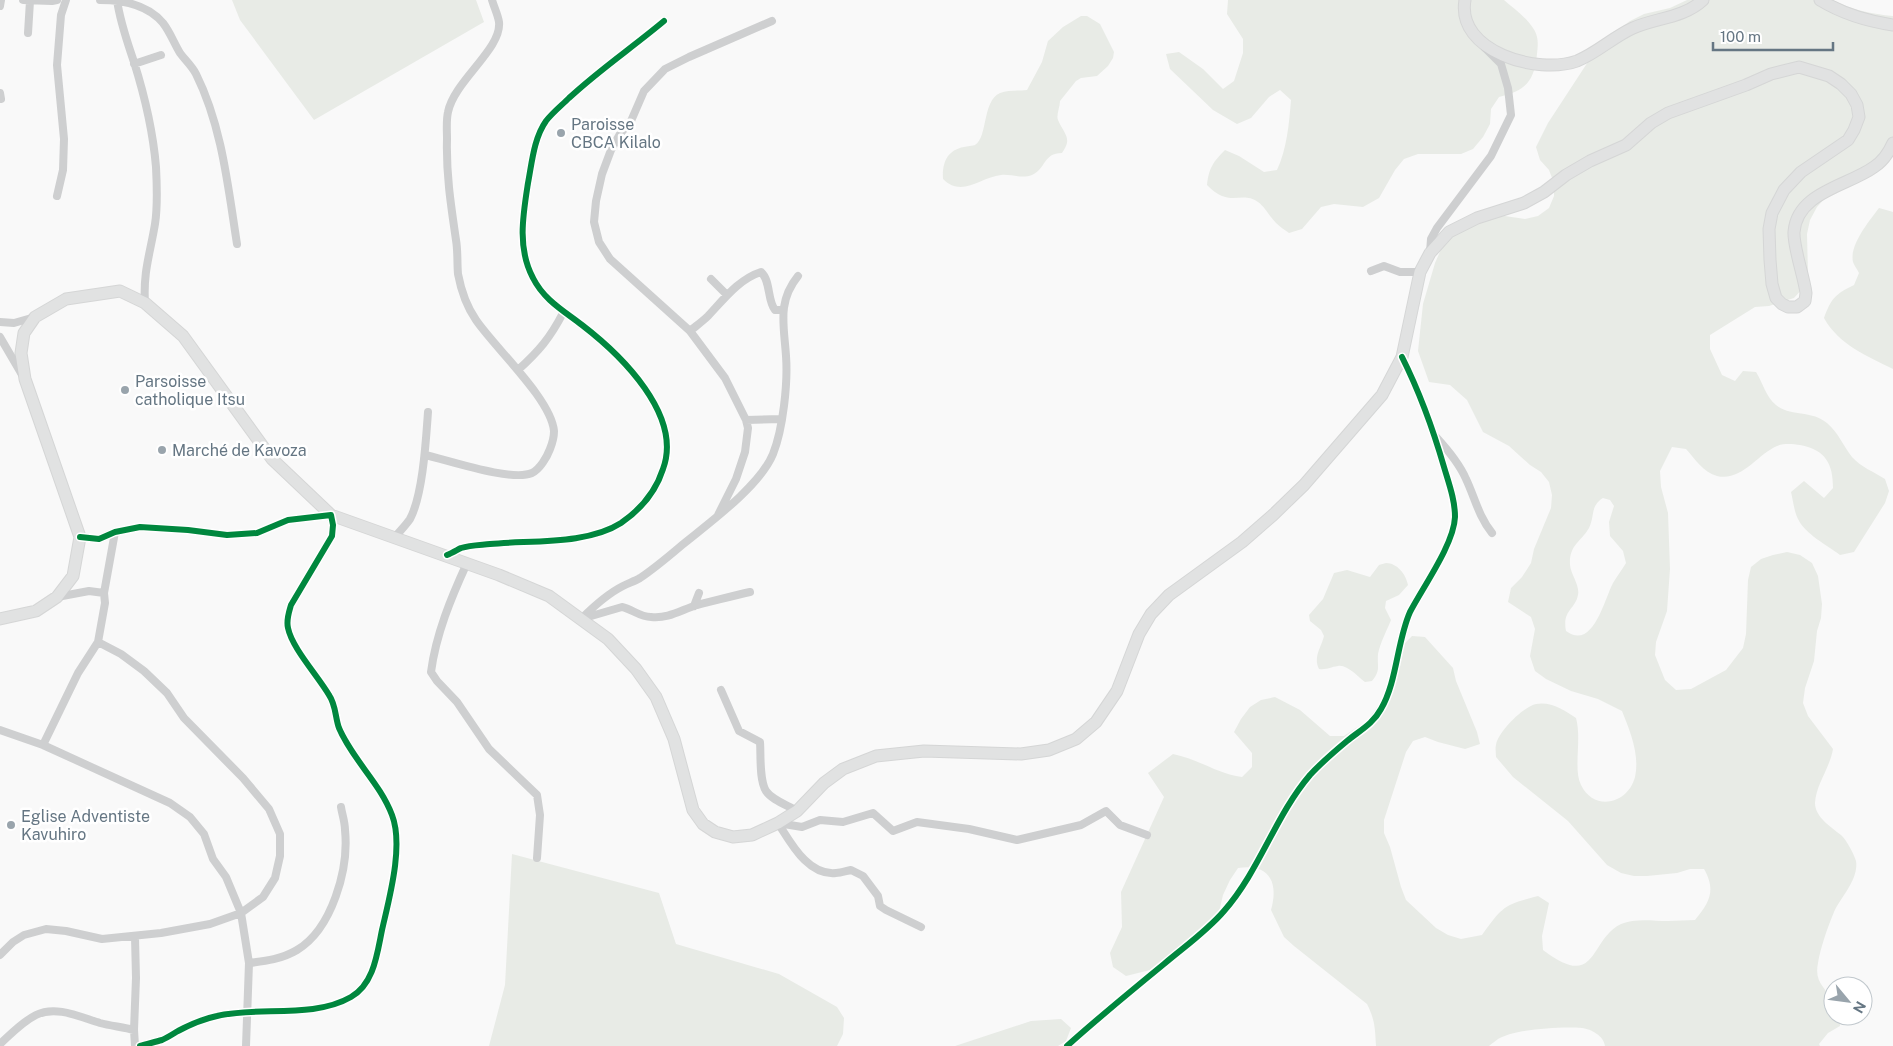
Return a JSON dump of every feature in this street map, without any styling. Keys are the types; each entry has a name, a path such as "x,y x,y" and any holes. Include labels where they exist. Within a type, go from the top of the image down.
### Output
{"highway":[{"path":"1465,0 1464,16 1477,40 1492,51 1521,62 1554,65 1575,61 1595,52 1632,29 1684,12 1703,0"},
{"path":"1820,0 1839,11 1859,18 1893,25"},
{"path":"0,619 36,611 57,597 73,576 80,537 25,379 21,353 24,333 35,317 66,299 120,291 145,303 183,336 272,459 330,515 447,555 549,596 608,639 636,669 656,697 674,739 693,810 703,824 715,832 733,837 752,834 778,823 797,811 824,783 843,769 876,756 924,751 1021,754 1049,750 1076,738 1096,722 1117,691 1140,634 1151,614 1169,595 1242,542 1273,515 1304,485 1382,395 1402,357 1420,272 1430,252 1449,232 1477,218 1524,203 1590,161 1626,145 1651,123 1668,113 1746,86 1771,74 1799,67 1829,76 1841,84 1858,105 1859,117 1848,140 1801,172 1784,190 1772,213 1769,229 1772,284 1776,298 1782,304 1788,307 1798,307 1805,301 1806,293 1794,233 1797,220 1807,206 1823,192 1875,167 1893,143"}],"street":[{"path":"0,6 1,0"},
{"path":"28,33 26,0 52,2 57,0"},
{"path":"57,196 62,170 64,139 57,65 61,15 66,0"},
{"path":"100,0 117,0 152,13 162,23 181,54 195,72 206,95 217,131 237,244"},
{"path":"117,0 120,22 151,124 158,194 155,224 147,256 144,284 145,303"},
{"path":"425,454 494,472 519,475 533,472 544,461 551,448 554,431 548,413 518,370 491,341 475,318 464,296 458,274 457,243 446,166 447,114 452,98 484,58 495,40 499,24 492,0"},
{"path":"447,555 463,547 566,540 601,532 619,524 636,512 660,477 666,461 667,447 662,420 652,398 619,357 582,325 563,313 543,294 533,280 526,262 523,246 523,211 535,147 539,133 550,116 594,75 664,21"},
{"path":"718,515 736,479 745,452 748,428 746,420 725,378 690,331 610,259 599,242 594,222 596,201 602,174 611,150 620,134 631,121 644,91 665,69 772,21"},
{"path":"1430,252 1431,239 1437,228 1491,156 1511,115 1508,88 1500,64 1477,40"},
{"path":"134,64 160,55"},
{"path":"1371,271 1384,266 1400,272 1420,272"},
{"path":"690,331 707,317 726,296 753,275 761,272 766,282 772,306 775,310 782,310"},
{"path":"581,618 600,601 622,586 640,578 718,515 762,473 773,455 779,434 785,387 786,357 782,310 787,294 798,276"},
{"path":"711,279 726,296"},
{"path":"518,370 552,334 563,313"},
{"path":"0,322 14,323 35,317"},
{"path":"0,337 25,379"},
{"path":"1067,1046 1103,1013 1204,930 1223,912 1252,873 1288,808 1310,775 1348,740 1369,725 1381,709 1407,620 1418,596 1436,568 1453,529 1454,502 1435,436 1425,406 1402,357"},
{"path":"395,537 410,518 418,494 425,454 428,412"},
{"path":"746,420 781,419"},
{"path":"1435,436 1451,454 1467,480 1478,511 1492,533"},
{"path":"80,537 99,539 115,532 140,527 227,535 257,532 288,520 330,515 334,525 332,536 291,605 288,628 295,644 331,697 338,726 342,734 379,789 393,816 396,848 393,875 375,963 362,989 351,997 330,1005 303,1010 218,1016 201,1020 163,1040 140,1046"},
{"path":"43,745 78,673 98,642 115,532"},
{"path":"467,563 451,598 434,650 431,672 457,702 489,749 537,795 540,815 536,858"},
{"path":"57,597 89,591 104,594"},
{"path":"581,618 622,607 650,618 670,616 694,606 750,592"},
{"path":"694,606 699,593"},
{"path":"0,955 13,942 24,935 46,929 66,931 102,939 134,937 210,924 241,913 262,897 275,878 280,856 280,834 269,809 243,778 184,718 167,693 144,671 121,654 98,642"},
{"path":"721,690 739,731 760,742 763,784 766,791 773,798 797,811"},
{"path":"0,730 43,745 170,803 190,816 204,834 213,859 226,877 241,913 249,963 246,1046"},
{"path":"249,963 276,959 296,951 309,941 319,929 341,884 346,830 341,807"},
{"path":"778,823 802,827 820,820 843,822 873,813 893,831 917,822 969,829 1017,840 1081,825 1106,811 1120,825 1148,835"},
{"path":"778,823 796,850 810,865 816,869 834,874 851,870 863,876 878,896 880,906 921,927"},
{"path":"134,937 136,978 135,1046"},
{"path":"0,1044 19,1027 38,1014 55,1011 134,1030"}],"shaded area":[{"path":"232,0 476,0 484,22 314,120 240,20"},
{"path":"1228,0 1504,0 1527,20 1535,31 1538,44 1536,64 1531,78 1522,88 1499,97 1491,109 1490,124 1483,137 1473,149 1461,154 1418,154 1404,159 1395,170 1379,198 1363,207 1334,204 1321,207 1302,229 1289,233 1276,223 1258,202 1246,198 1222,196 1207,185 1212,166 1225,150 1239,156 1264,172 1277,170 1285,145 1291,100 1280,90 1269,97 1251,118 1237,124 1213,110 1170,69 1166,54 1179,52 1203,69 1223,89 1234,81 1243,53 1243,39 1227,14"},
{"path":"1687,0 1833,0 1862,11 1893,16 1893,142 1872,172 1826,197 1817,207 1810,220 1807,234 1808,274 1804,287 1794,298 1769,306 1755,307 1710,335 1710,349 1722,375 1735,381 1743,371 1756,372 1767,394 1776,405 1788,411 1815,416 1827,423 1856,461 1885,479 1889,491 1885,503 1854,552 1840,555 1817,539 1801,524 1791,492 1804,481 1824,498 1833,488 1832,472 1829,465 1822,454 1816,450 1800,445 1780,445 1770,450 1742,471 1726,477 1708,472 1686,449 1672,447 1660,471 1661,487 1668,513 1670,569 1667,611 1656,642 1655,655 1665,680 1676,690 1691,689 1726,670 1743,648 1746,634 1748,580 1751,567 1761,559 1787,552 1800,555 1812,563 1818,576 1822,604 1821,618 1817,631 1814,661 1805,688 1803,703 1808,716 1833,749 1818,789 1815,803 1818,813 1828,825 1843,837 1856,861 1855,874 1834,912 1827,931 1820,951 1817,970 1823,987 1823,1026 1840,1026 1828,1033 1819,1044 1820,1046 1605,1046 1600,1036 1593,1031 1564,1027 1509,1034 1489,1046 1376,1046 1374,1024 1367,1004 1284,937 1271,910 1274,891 1269,877 1264,872 1249,867 1238,868 1230,880 1213,924 1154,969 1126,976 1113,967 1110,953 1122,927 1121,892 1164,797 1148,773 1173,754 1225,773 1242,777 1252,767 1252,753 1234,732 1250,707 1261,700 1275,697 1300,710 1330,736 1344,736 1368,720 1392,685 1403,645 1412,636 1425,637 1453,668 1456,681 1480,744 1465,749 1425,737 1413,741 1406,752 1384,820 1384,833 1406,900 1436,928 1448,935 1461,939 1482,935 1505,908 1538,896 1549,903 1542,936 1543,950 1561,962 1574,966 1583,964 1591,958 1603,940 1621,924 1638,920 1695,920 1708,901 1710,883 1704,869 1634,876 1621,873 1607,865 1568,821 1513,777 1496,757 1498,740 1506,727 1525,710 1541,703 1562,709 1576,718 1578,726 1577,762 1579,778 1587,794 1594,799 1610,801 1618,799 1631,786 1636,769 1633,743 1622,711 1598,699 1571,691 1546,679 1535,671 1530,656 1535,629 1531,617 1508,602 1511,588 1522,577 1531,563 1534,549 1551,508 1552,495 1549,482 1541,472 1530,465 1509,446 1483,432 1467,400 1450,385 1429,382 1418,351 1423,304 1435,263 1449,231 1485,213 1525,219 1538,216 1549,208 1554,196 1554,183 1549,170 1540,160 1536,147 1548,123 1597,48 1608,37 1630,21 1644,14 1670,8","holes":["1603,498 1610,500 1614,506 1609,522 1610,536 1623,551 1626,563 1613,583 1596,621 1583,634 1575,635 1566,631 1565,624 1567,614 1578,595 1578,588 1570,565 1571,553 1589,528 1596,504"]},
{"path":"1081,16 1087,16 1100,24 1114,52 1108,66 1097,76 1081,78 1076,81 1060,101 1058,118 1067,140 1062,153 1048,158 1037,172 1028,176 1001,175 964,187 957,187 943,179 943,168 950,154 958,149 975,145 979,141 990,103 994,97 1003,92 1027,90 1042,62 1048,41 1063,27"},
{"path":"1879,208 1893,212 1893,369 1854,349 1837,336 1824,318 1834,298 1842,291 1854,285 1859,273 1853,262 1854,248 1861,233"},
{"path":"1386,563 1394,565 1400,570 1408,585 1399,595 1386,601 1385,608 1391,620 1379,650 1378,671 1375,677 1372,681 1365,682 1345,667 1335,666 1319,669 1317,656 1324,636 1321,630 1310,621 1309,615 1323,599 1334,573 1347,570 1370,577 1379,565"},
{"path":"512,854 659,893 676,944 779,974 837,1007 844,1018 843,1034 837,1046 489,1046 505,985"},
{"path":"1061,1019 1071,1028 1066,1041 1058,1046 955,1046 1031,1021"}],"cycle path":[{"path":"447,555 468,546 558,540 592,535 607,530 621,523 635,512 652,492 660,477 667,449 664,428 656,408 645,388 614,353 555,304 538,286 528,267 525,255 523,219 534,150 546,121 580,88 664,21"},
{"path":"1067,1046 1195,939 1224,911 1248,878 1287,808 1310,775 1347,741 1366,727 1381,709 1394,674 1402,636 1410,612 1444,552 1455,517 1451,492 1435,439 1402,357"},
{"path":"80,537 99,539 115,532 140,527 227,535 257,533 288,520 331,515 333,525 332,536 291,605 288,628 290,636 300,653 331,699 339,728 351,750 387,803 395,828 396,857 394,872 378,949 370,976 359,991 336,1004 320,1008 233,1013 212,1017 188,1026 162,1040 140,1046"}],"place":[{"name":"Paroisse CBCA Kilalo","path":"561,133"},
{"name":"Parsoisse catholique Itsu","path":"125,390"},
{"name":"Marché de Kavoza","path":"162,450"},
{"name":"Eglise Adventiste Kavuhiro","path":"11,825"}]}
